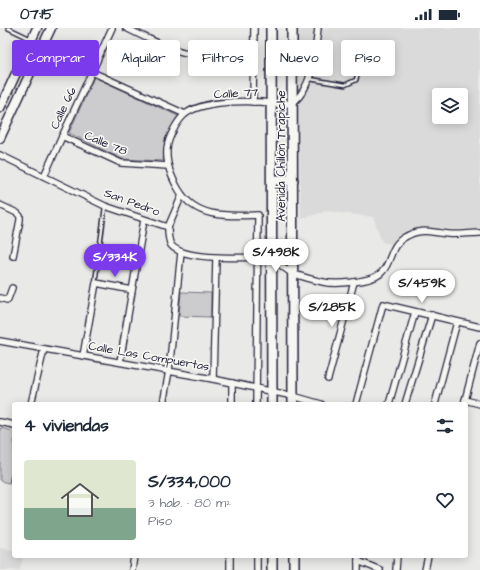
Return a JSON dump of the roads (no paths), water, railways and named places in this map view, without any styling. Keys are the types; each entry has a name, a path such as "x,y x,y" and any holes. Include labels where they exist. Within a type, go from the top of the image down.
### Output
{"main road":[{"name":"Avenida Chillón Trapiche","path":"272,28 272,402"},
{"name":"Avenida Chillón Trapiche","path":"292,28 292,40"},
{"name":"Avenida Chillón Trapiche","path":"292,76 293,400"},
{"path":"272,180 293,180"},
{"path":"272,558 272,570"},
{"path":"294,558 294,570"}],"street":[{"path":"0,108 37,28"},
{"path":"0,138 51,28"},
{"name":"Calle 66","path":"99,57 112,28"},
{"path":"126,28 163,46 188,52"},
{"path":"254,28 254,40"},
{"path":"316,40 318,28"},
{"path":"99,75 185,114 175,127 169,139 167,153 168,166 182,195 196,208 217,215 258,215 256,402"},
{"name":"Calle 66","path":"44,176 90,76"},
{"path":"253,102 254,76"},
{"path":"292,103 300,95 309,78"},
{"name":"Calle 77","path":"185,114 200,107 217,103 292,103"},
{"name":"Calle 78","path":"62,136 121,163 168,166"},
{"name":"San Pedro","path":"0,155 105,206 168,227 170,244 181,252"},
{"path":"168,227 182,195"},
{"path":"0,205 20,216 13,256"},
{"path":"120,362 144,220"},
{"path":"163,402 169,371 181,252 216,258 272,257 293,274 324,283 354,282 372,279 382,272 389,260 393,248 404,237 423,230 449,234 480,233"},
{"path":"213,379 216,258"},
{"path":"328,379 354,282"},
{"path":"83,356 96,283 132,290"},
{"path":"0,298 8,299 12,288"},
{"path":"357,402 383,304 480,327"},
{"path":"390,402 415,312"},
{"path":"406,402 432,315"},
{"path":"436,402 458,322"},
{"name":"Calle Las Compuertas","path":"0,341 213,379 256,388 293,400 307,402"},
{"path":"465,402 480,343"},
{"path":"31,402 44,349"},
{"path":"232,383 232,402"},
{"path":"468,402 480,404"},
{"path":"0,422 12,425"},
{"path":"132,570 134,558"},
{"path":"230,558 230,570"},
{"path":"257,558 257,570"},
{"path":"358,570 358,558 380,570"},
{"path":"396,570 397,558"},
{"path":"425,570 428,558"}],"lane":[{"path":"8,28 32,39"},
{"path":"309,78 345,86 356,80 357,76"},
{"path":"96,283 105,206"}]}
